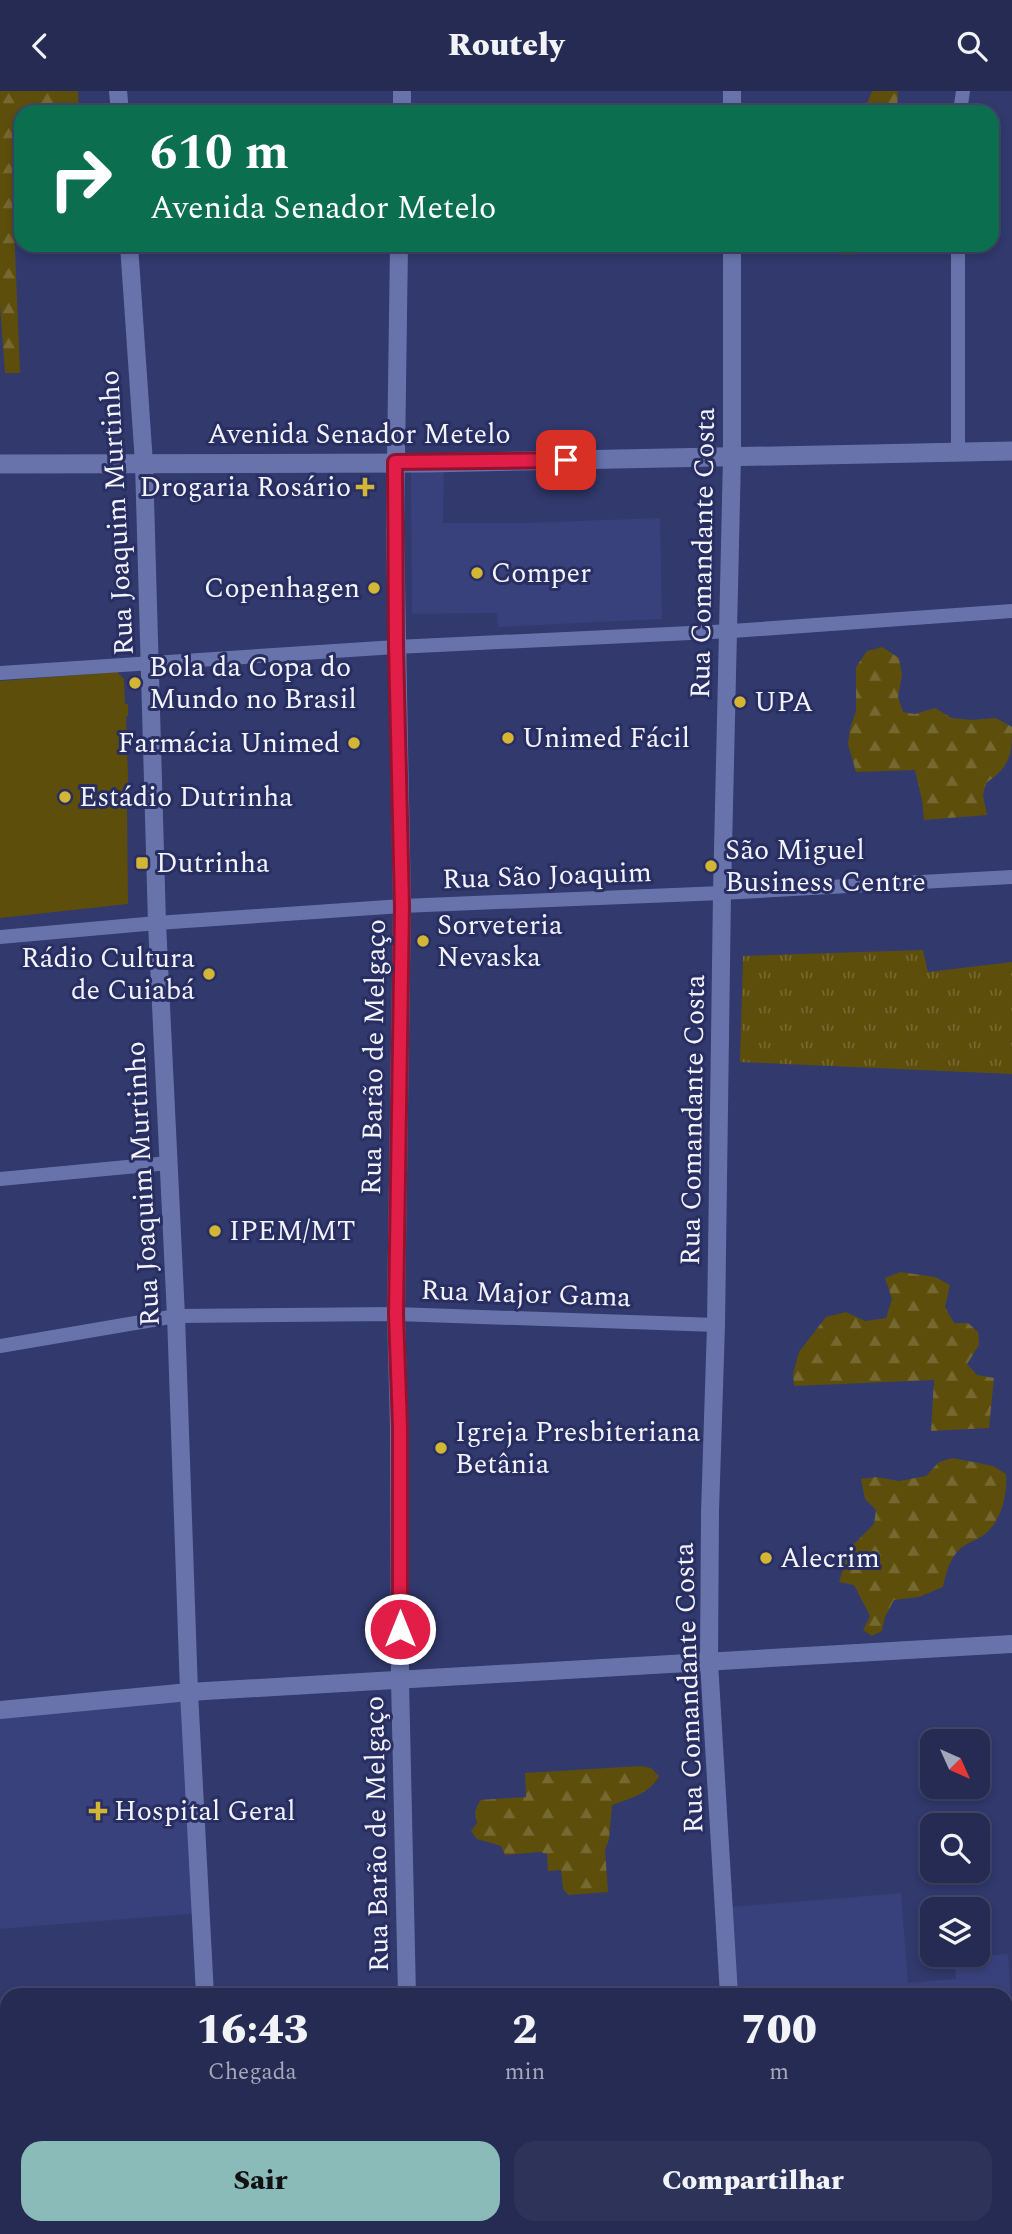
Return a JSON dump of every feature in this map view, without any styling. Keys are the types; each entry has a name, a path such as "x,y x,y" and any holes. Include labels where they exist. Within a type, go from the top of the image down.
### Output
{"main road":[{"name":"Avenida Senador Metelo","path":"0,464 395,462 1012,451"}],"street":[{"name":"Rua Joaquim Murtinho","path":"129,252 144,463 157,923 176,1316 189,1692 205,1988"},
{"name":"Rua Barão de Melgaço","path":"399,252 395,462 402,907 396,1314 400,1427 400,1680 407,1988"},
{"name":"Rua Comandante Costa","path":"729,1988 709,1662 732,457 732,252"},
{"path":"958,252 958,454"},
{"path":"0,673 396,647 727,631 1012,611"},
{"name":"Rua São Joaquim","path":"0,937 157,923 402,907 1012,877"},
{"path":"0,1179 169,1163"},
{"name":"Rua Major Gama","path":"0,1346 176,1316 396,1314 716,1325"},
{"path":"0,1710 189,1692 1012,1644"}],"shaded area":[{"path":"411,468 444,468 443,523 660,518 662,619 498,627 497,613 412,614"},
{"name":"Hospital Geral","path":"189,1692 200,1913 0,1929 0,1709"},
{"path":"901,1893 908,1983 956,1979 955,1967 990,1967 990,1955 1008,1954 1010,1988 737,1988 731,1907"}],"green space":[{"path":"0,91 78,91 79,105 14,105 12,176 20,373 5,373 0,304"},
{"path":"872,91 898,91 897,105 864,105"},
{"path":"823,252 875,252 858,254"},
{"path":"882,647 899,658 902,675 898,697 903,712 915,714 935,708 952,718 996,718 1012,727 1008,759 1000,771 986,783 983,795 987,815 924,820 915,770 856,772 848,744 856,711 856,667 867,651"},
{"name":"Estádio Dutrinha","path":"117,672 124,679 125,704 128,704 128,904 0,918 0,681"},
{"path":"923,950 928,972 1012,962 1012,1074 740,1062 743,956"},
{"path":"900,1272 935,1277 950,1285 945,1307 954,1323 968,1323 978,1332 979,1345 967,1364 977,1375 994,1378 989,1428 931,1431 934,1380 794,1386 793,1374 799,1352 826,1317 846,1312 865,1321 886,1318 892,1299 885,1278"},
{"path":"953,1458 993,1466 1006,1474 1006,1490 999,1515 991,1529 957,1552 949,1566 943,1587 919,1597 894,1600 885,1617 882,1631 872,1636 863,1630 870,1616 854,1585 839,1582 849,1549 874,1524 876,1510 865,1499 861,1479 876,1477 899,1481 926,1476 939,1462"},
{"path":"641,1766 651,1768 659,1776 645,1791 612,1805 609,1839 605,1850 608,1892 568,1895 563,1889 561,1870 548,1871 547,1854 540,1852 505,1855 501,1846 477,1839 471,1831 477,1823 475,1812 480,1800 526,1797 525,1773"}],"place":[{"name":"Drogaria Rosário","path":"365,487"},
{"name":"Comper","path":"477,573"},
{"name":"Copenhagen","path":"374,588"},
{"name":"Bola da Copa do Mundo no Brasil","path":"135,683"},
{"name":"UPA","path":"740,702"},
{"name":"Unimed Fácil","path":"508,738"},
{"name":"Farmácia Unimed","path":"354,743"},
{"name":"Estádio Dutrinha","path":"65,797"},
{"name":"Dutrinha","path":"142,863"},
{"name":"São Miguel Business Centre","path":"711,866"},
{"name":"Sorveteria Nevaska","path":"423,941"},
{"name":"Rádio Cultura de Cuiabá","path":"209,974"},
{"name":"IPEM/MT","path":"215,1231"},
{"name":"Igreja Presbiteriana Betânia","path":"441,1448"},
{"name":"Alecrim","path":"766,1558"},
{"name":"Hospital Geral","path":"98,1811"}],"route":[{"path":"400,1629 400,1427 396,1314 401,1126 402,907 395,462 566,460"}]}
